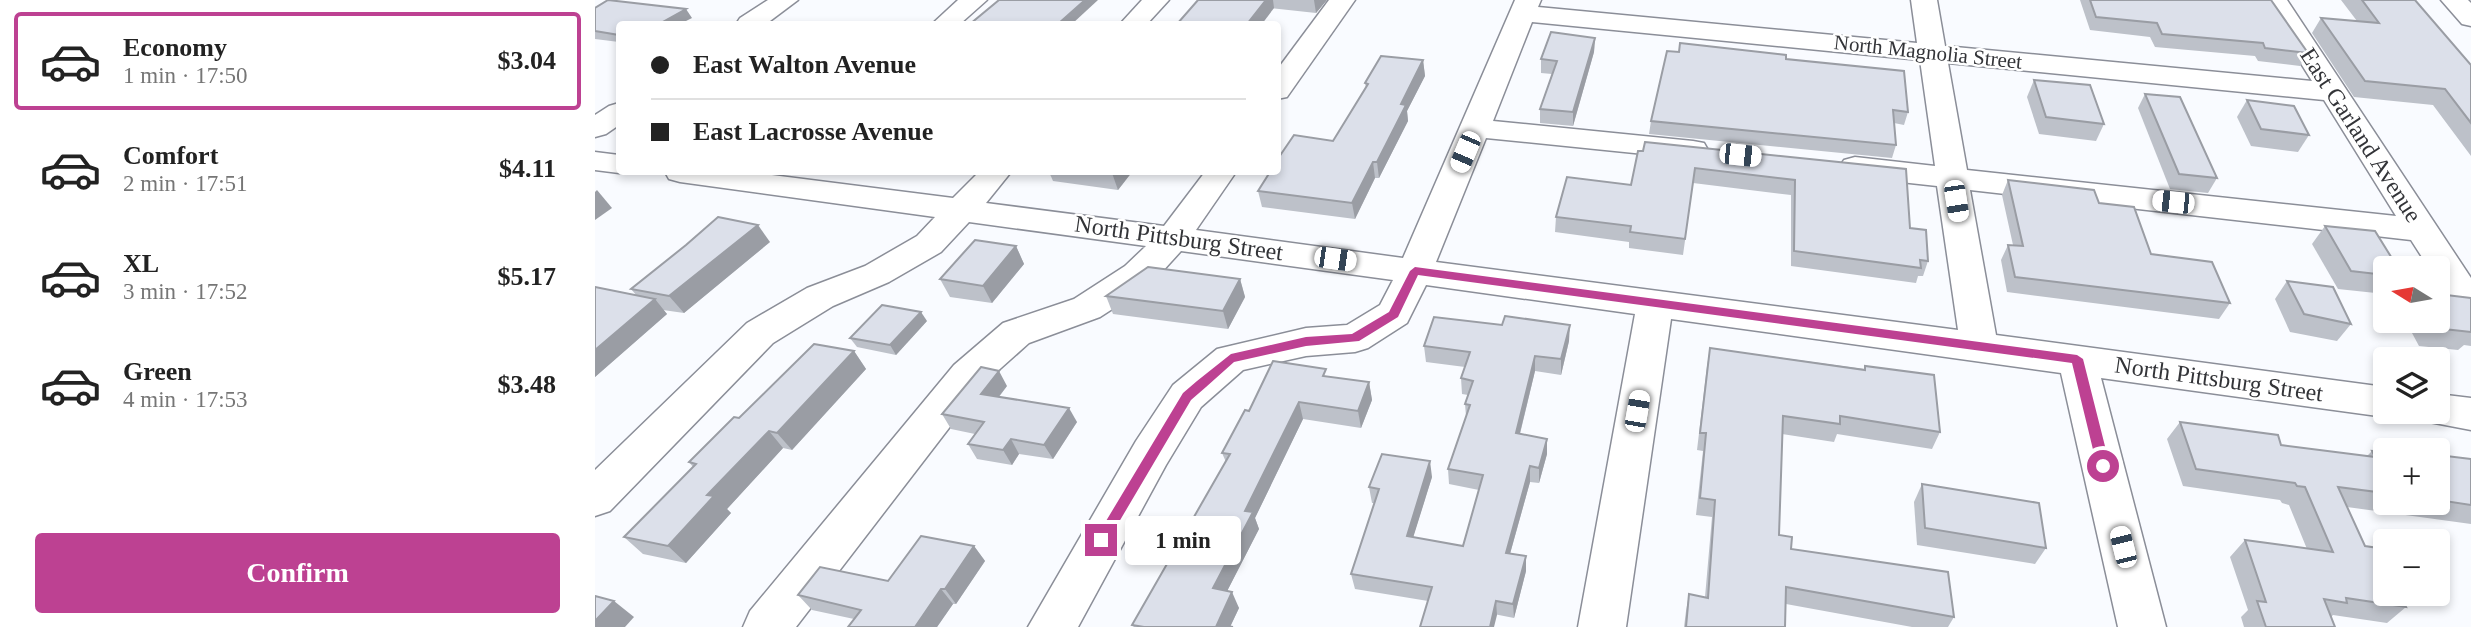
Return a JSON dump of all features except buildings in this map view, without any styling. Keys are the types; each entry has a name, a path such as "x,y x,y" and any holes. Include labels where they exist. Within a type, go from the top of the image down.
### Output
{"street":[{"path":"754,21 785,0"},
{"path":"949,21 974,0"},
{"path":"1136,21 1156,0"},
{"path":"1281,85 1342,0"},
{"path":"1924,0 1979,346"},
{"name":"East Garland Avenue","path":"2274,0 2471,306"},
{"path":"2454,0 2471,18"},
{"path":"1052,627 1151,453 1187,396 1231,359 1306,342 1355,338 1394,314 1415,271 1525,7"},
{"name":"North Magnolia Street","path":"1525,7 1932,52 2333,92"},
{"path":"595,128 616,114"},
{"path":"1475,128 1720,153"},
{"path":"595,161 616,164"},
{"path":"1829,164 2422,230"},
{"name":"North Pittsburg Street","path":"730,175 764,177 963,208 1415,271 2373,400"},
{"path":"595,498 759,333 820,297 877,274 929,244 993,175"},
{"path":"767,627 968,375 1016,333 1087,308 1138,275 1174,237 1219,175"},
{"path":"1602,627 1655,303"},
{"path":"2077,359 2142,627"},
{"path":"2450,411 2471,414"}],"route":[{"path":"1101,540 1187,396 1201,384 1231,359 1306,342 1355,338 1394,314 1415,271 2077,359 2103,466"}]}
